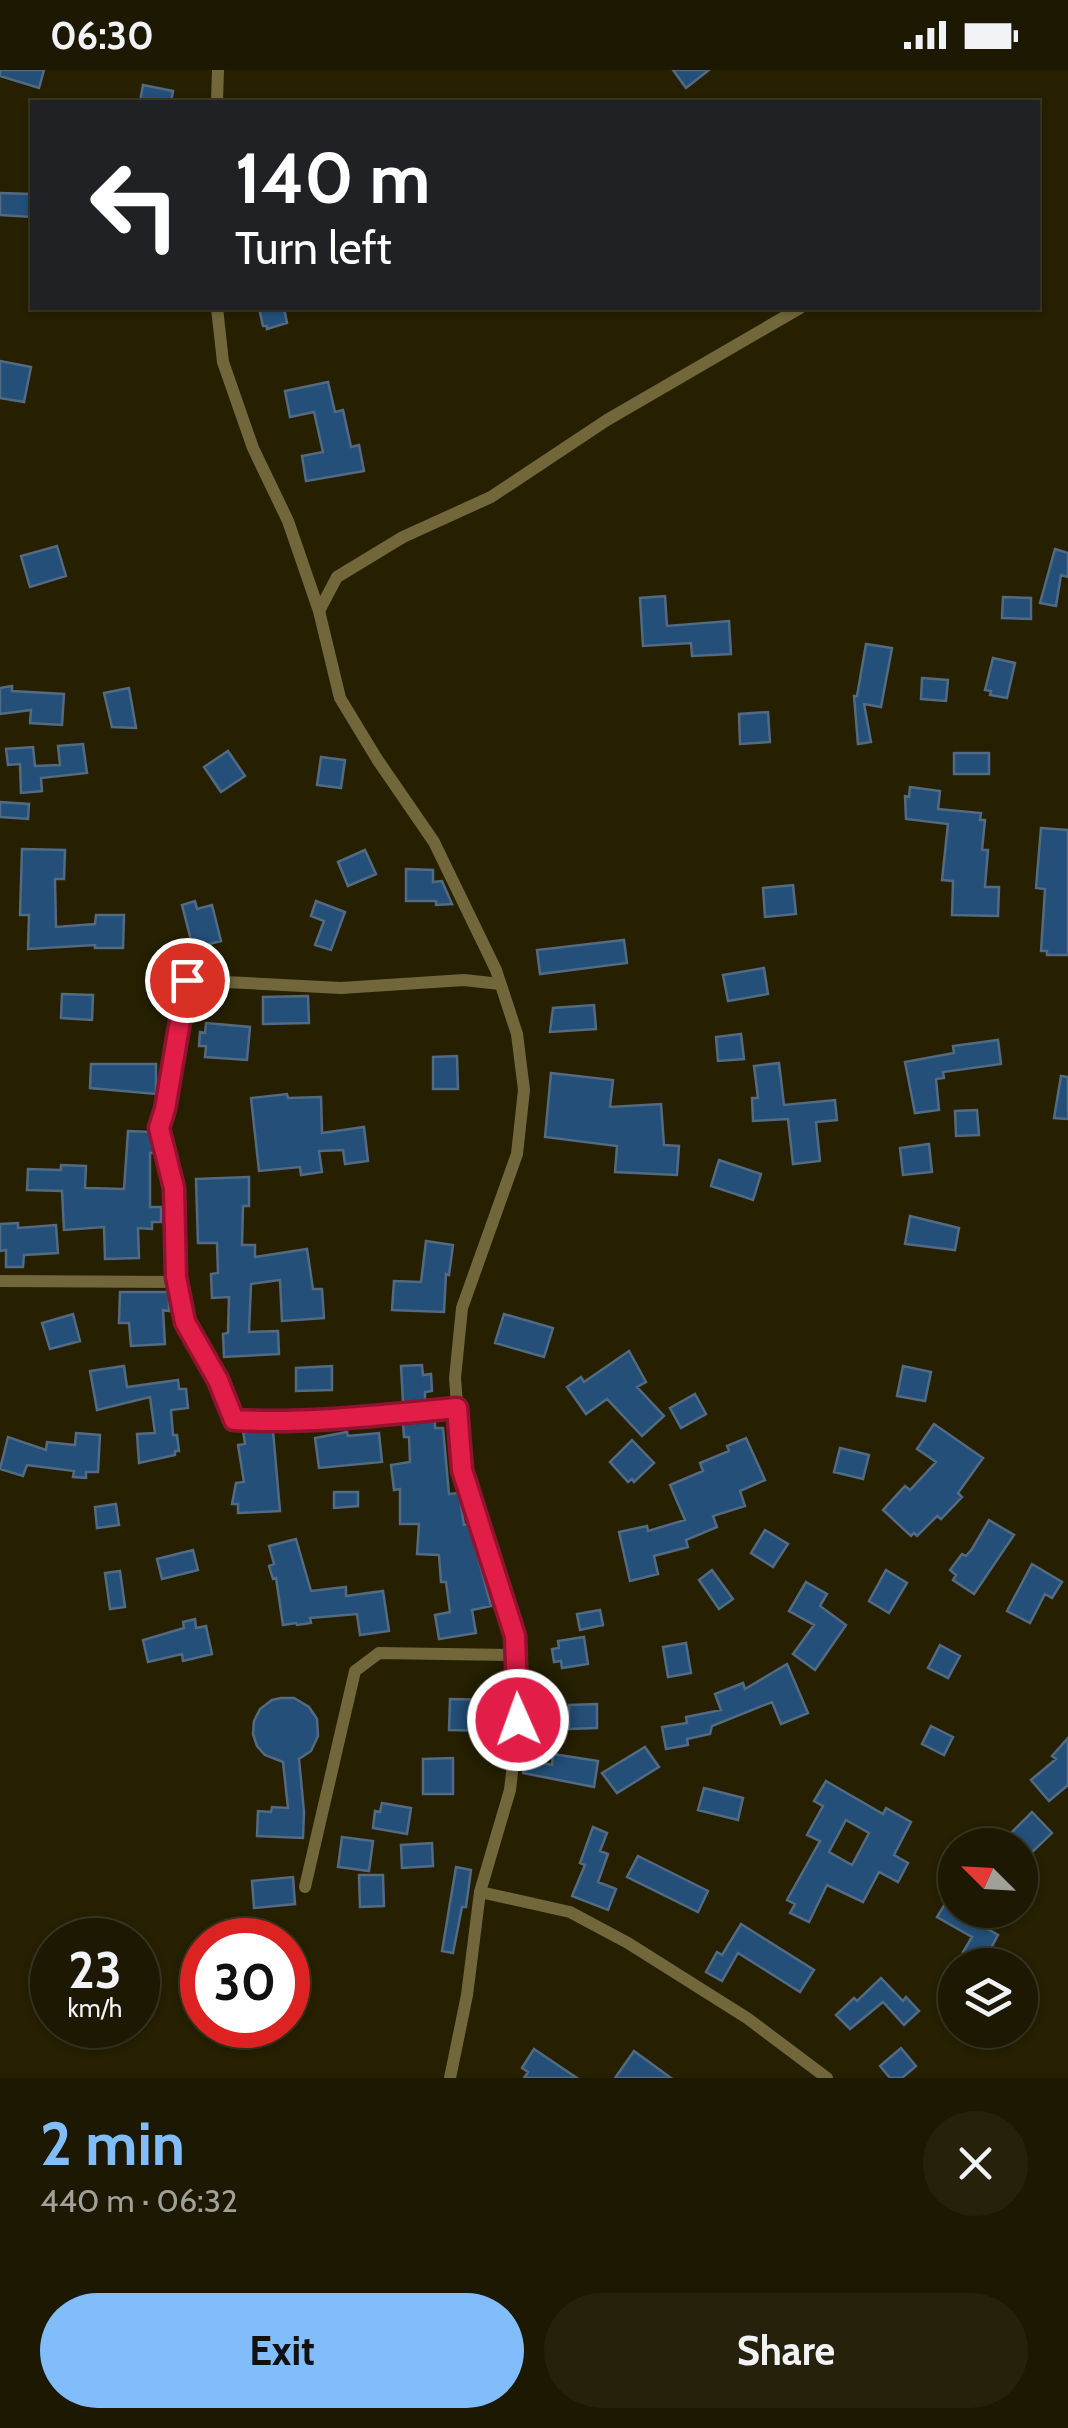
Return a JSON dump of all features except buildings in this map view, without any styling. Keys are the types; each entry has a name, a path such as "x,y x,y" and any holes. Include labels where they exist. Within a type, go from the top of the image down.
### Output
{"street":[{"path":"217,100 218,70"},
{"path":"216,310 223,362 252,448 288,520 319,610 340,698 434,842 500,984 517,1034 524,1090 518,1154 462,1308 455,1378 462,1470 515,1636 518,1720 510,1790 480,1892 467,1995 450,2078"},
{"path":"319,610 337,577 403,537 491,498 608,420 797,310"},
{"path":"457,1408 283,1423 234,1420 218,1380 185,1322 177,1282 174,1188 159,1128 187,980 340,988 464,980 500,984"},
{"path":"0,1281 177,1282"},
{"path":"305,1887 356,1671 379,1653 516,1655"},
{"path":"480,1892 570,1912 628,1943 747,2018 828,2078"}],"route":[{"path":"187,980 159,1128 174,1188 176,1277 185,1322 218,1380 234,1420 283,1423 457,1408 462,1470 515,1636 518,1720"}]}
